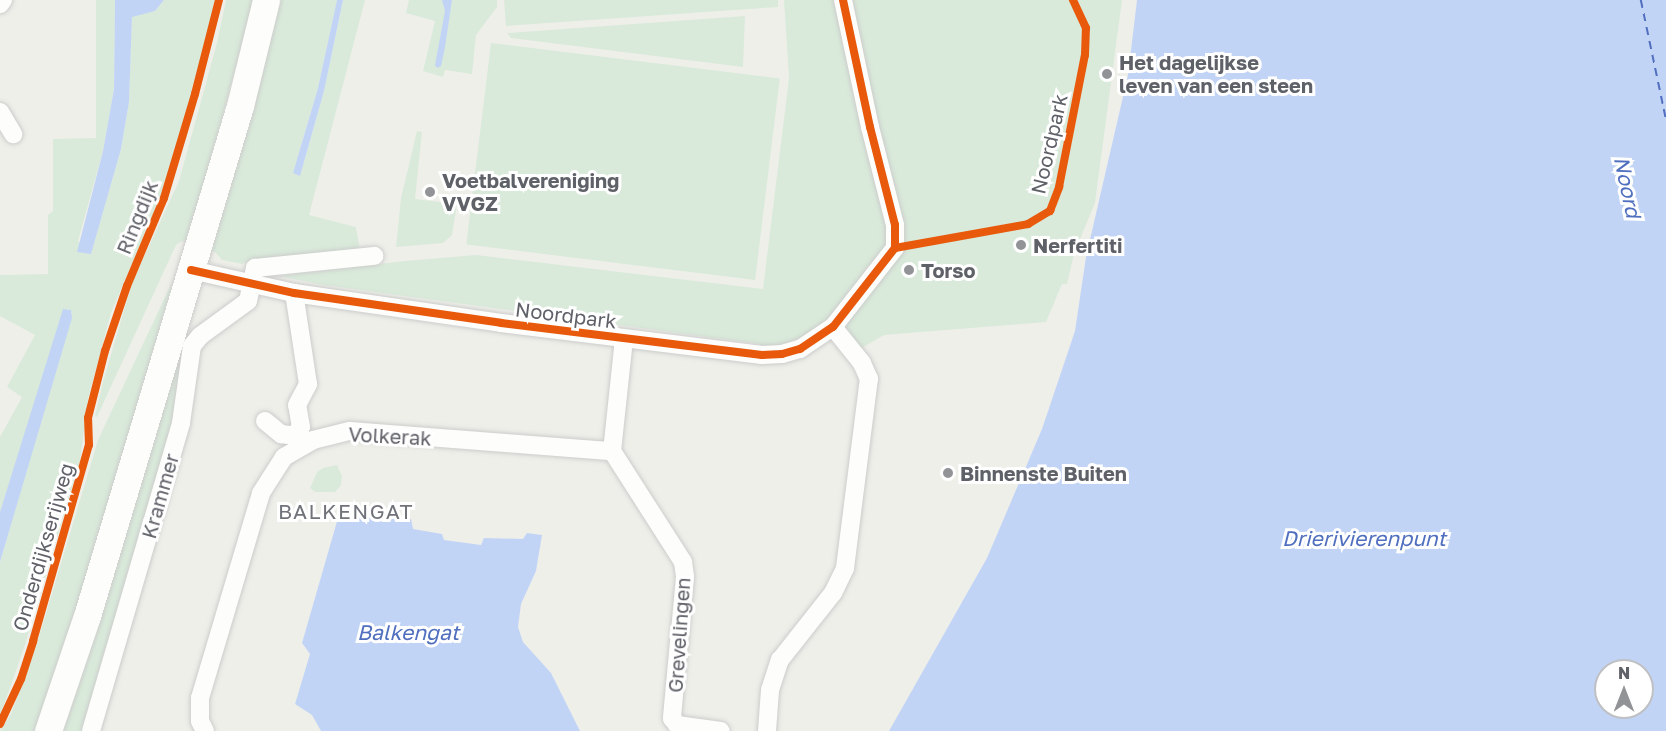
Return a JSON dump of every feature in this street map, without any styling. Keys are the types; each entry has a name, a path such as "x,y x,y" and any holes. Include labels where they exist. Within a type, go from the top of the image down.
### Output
{"main road":[{"path":"48,731 87,616 240,106 266,0"}],"street":[{"path":"0,3 3,0"},
{"name":"Noordpark","path":"191,270 294,293 402,310 624,339 762,355 782,354 800,349 833,327 895,248 895,225 870,127 843,0"},
{"path":"0,112 13,134"},
{"path":"250,283 255,268 259,266 374,256"},
{"name":"Krammer","path":"91,731 181,423 192,346 200,336 248,301 250,283"},
{"path":"265,421 281,434 295,435 301,427 297,405 308,384 294,293"},
{"path":"767,731 770,690 780,660 832,593 845,568 869,379 862,363 833,327"},
{"path":"612,451 624,339"},
{"name":"Volkerak","path":"206,731 200,721 200,698 261,493 284,458 313,440 350,431 612,451"},
{"name":"Grevelingen","path":"612,451 683,562 685,577 672,718 676,725 721,731"}],"green space":[{"path":"96,0 115,0 114,89 103,151 78,241 91,253 121,149 129,102 132,16 155,11 164,0 215,0 207,40 169,177 111,313 88,399 80,461 24,648 0,716 0,562 72,313 67,309 0,512 0,437 22,397 7,387 35,335 0,316 0,275 48,274 48,215 53,211 53,139 96,138"},
{"path":"226,0 254,0 188,243 182,241 176,245 97,417 95,416 103,382 132,283 179,181 217,43"},
{"path":"276,0 337,0 318,88 293,173 300,176 324,91 343,0 365,0 309,215 356,227 360,250 248,261 242,264 222,260 215,252 205,247"},
{"path":"409,0 497,0 497,7 476,35 472,74 445,70 443,77 423,71 435,21 406,13"},
{"path":"504,0 778,0 778,7 506,26"},
{"path":"784,0 1122,0 1095,203 1074,254 1067,284 1062,284 1046,322 884,335 860,349 850,338 760,348 760,344 324,285 278,276 476,255 763,289 789,78"},
{"path":"745,16 743,67 511,38 507,33"},
{"path":"491,43 780,78 755,280 466,244"},
{"path":"417,131 422,132 415,199 457,204 452,235 443,243 396,247 401,198"},
{"path":"173,280 104,525 37,731 0,731 11,714 35,650 98,440"},
{"path":"189,315 173,432 85,731 62,731 105,605"},
{"path":"337,465 342,476 341,485 335,492 315,492 310,488 317,472"}],"water":[{"path":"115,0 164,0 155,11 132,17 129,102 121,149 91,254 77,252 103,151 114,89"},
{"path":"337,0 343,0 324,91 300,176 293,173 318,88"},
{"path":"442,0 452,0 441,66 437,68 435,65 445,11"},
{"path":"1137,0 1666,0 1666,731 889,731 987,558 1042,429 1075,331 1086,257 1128,75"},
{"path":"63,309 71,310 72,318 0,562 0,512"},
{"name":"Balkengat","path":"340,511 411,519 413,529 442,534 444,540 481,545 484,538 523,539 527,533 542,535 536,571 521,604 518,627 523,642 551,673 580,731 321,731 312,715 295,704 310,654 302,643"}],"ferry route":[{"path":"1641,0 1666,119"}],"cycle path":[{"name":"Ringdijk","path":"0,724 21,679 33,641 89,445 88,418 105,351 127,286 164,198 195,94 219,0"},
{"path":"191,270 294,293 501,323 762,355 782,354 800,349 833,327 895,248 895,225 870,127 843,0"},
{"path":"895,248 1028,224 1050,211 1059,187 1085,55 1086,28 1073,0"}],"place":[{"name":"Het dagelijkse leven van een steen","path":"1107,74"},
{"name":"Voetbalvereniging VVGZ","path":"430,192"},
{"name":"Nerfertiti","path":"1021,245"},
{"name":"Torso","path":"909,270"},
{"name":"Binnenste Buiten","path":"948,473"}],"district":[{"name":"BALKENGAT","path":"346,511"}],"water label":[{"name":"Noord","path":"1628,187"},
{"name":"Drierivierenpunt","path":"1364,538"}]}
